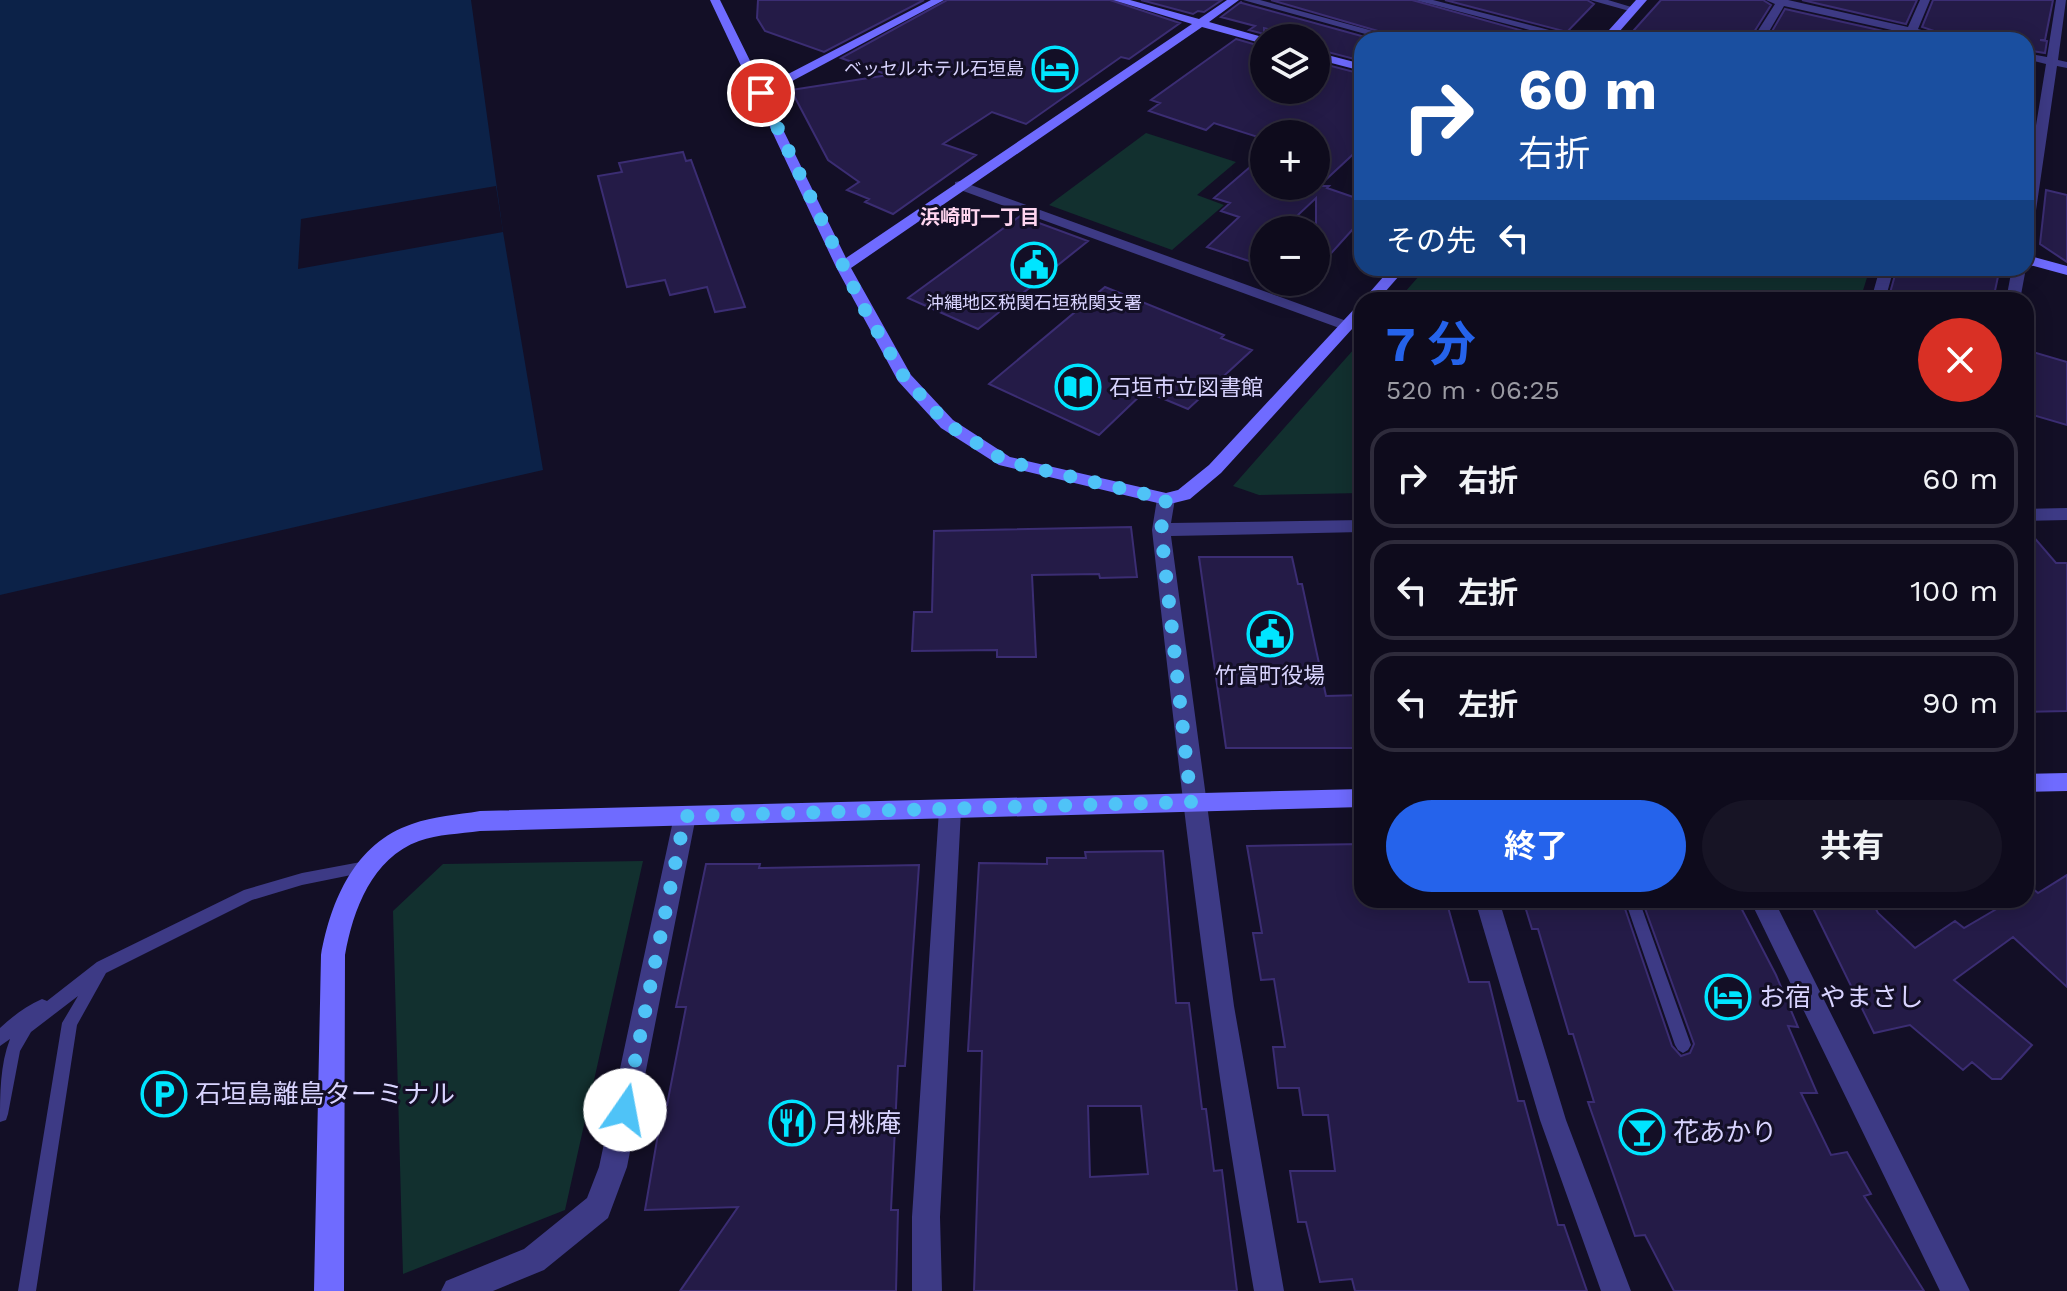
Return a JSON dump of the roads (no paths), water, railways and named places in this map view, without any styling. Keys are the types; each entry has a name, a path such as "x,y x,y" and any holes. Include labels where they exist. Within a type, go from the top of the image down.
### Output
{"street":[{"path":"715,0 843,267 904,377 947,424 1005,461 1166,499 1184,495 1215,469 1354,318"},
{"path":"761,93 939,0"},
{"path":"1118,0 1250,37"},
{"path":"843,267 1234,0"},
{"path":"1248,0 1370,32"},
{"path":"1420,0 1550,32"},
{"path":"1595,0 1637,4"},
{"path":"1912,32 1925,0"},
{"path":"1762,32 1779,1 1895,32"},
{"path":"2034,177 2062,3"},
{"path":"1613,32 1637,4"},
{"path":"2034,58 2067,65"},
{"path":"1330,59 1354,66"},
{"path":"960,185 1347,326"},
{"path":"2034,261 2067,271"},
{"path":"1377,292 1392,276"},
{"path":"1166,499 1161,530 1191,802 1245,1167 1269,1291"},
{"path":"2034,515 2067,514"},
{"path":"1161,530 1354,526"},
{"path":"2034,783 2067,782"},
{"path":"329,1291 333,955 336,929 366,867 387,848 411,834 480,821 1354,798"},
{"path":"927,1291 926,1217 950,810"},
{"path":"456,1291 534,1260 598,1208 613,1167 685,816"},
{"path":"1489,908 1553,1120 1616,1291"},
{"path":"1766,908 1955,1291"}],"lane":[{"path":"0,1114 13,1049 26,1027 102,967 249,895 302,879 366,867"},
{"path":"1635,908 1683,1045"},
{"path":"27,1291 70,1023 102,967"},
{"path":"0,1038 23,1017 78,984"}],"water":[{"path":"0,0 471,0 503,232 543,470 0,595"}],"place":[{"name":"ベッセルホテル石垣島","path":"1055,69"},
{"name":"沖縄地区税関石垣税関支署","path":"1034,265"},
{"name":"石垣市立図書館","path":"1078,387"},
{"name":"竹富町役場","path":"1270,634"},
{"name":"お宿 やまさし","path":"1728,997"},
{"name":"石垣島離島ターミナル","path":"164,1094"},
{"name":"月桃庵","path":"792,1123"},
{"name":"花あかり","path":"1642,1132"}],"district":[{"name":"浜崎町一丁目","path":"980,217"}]}
